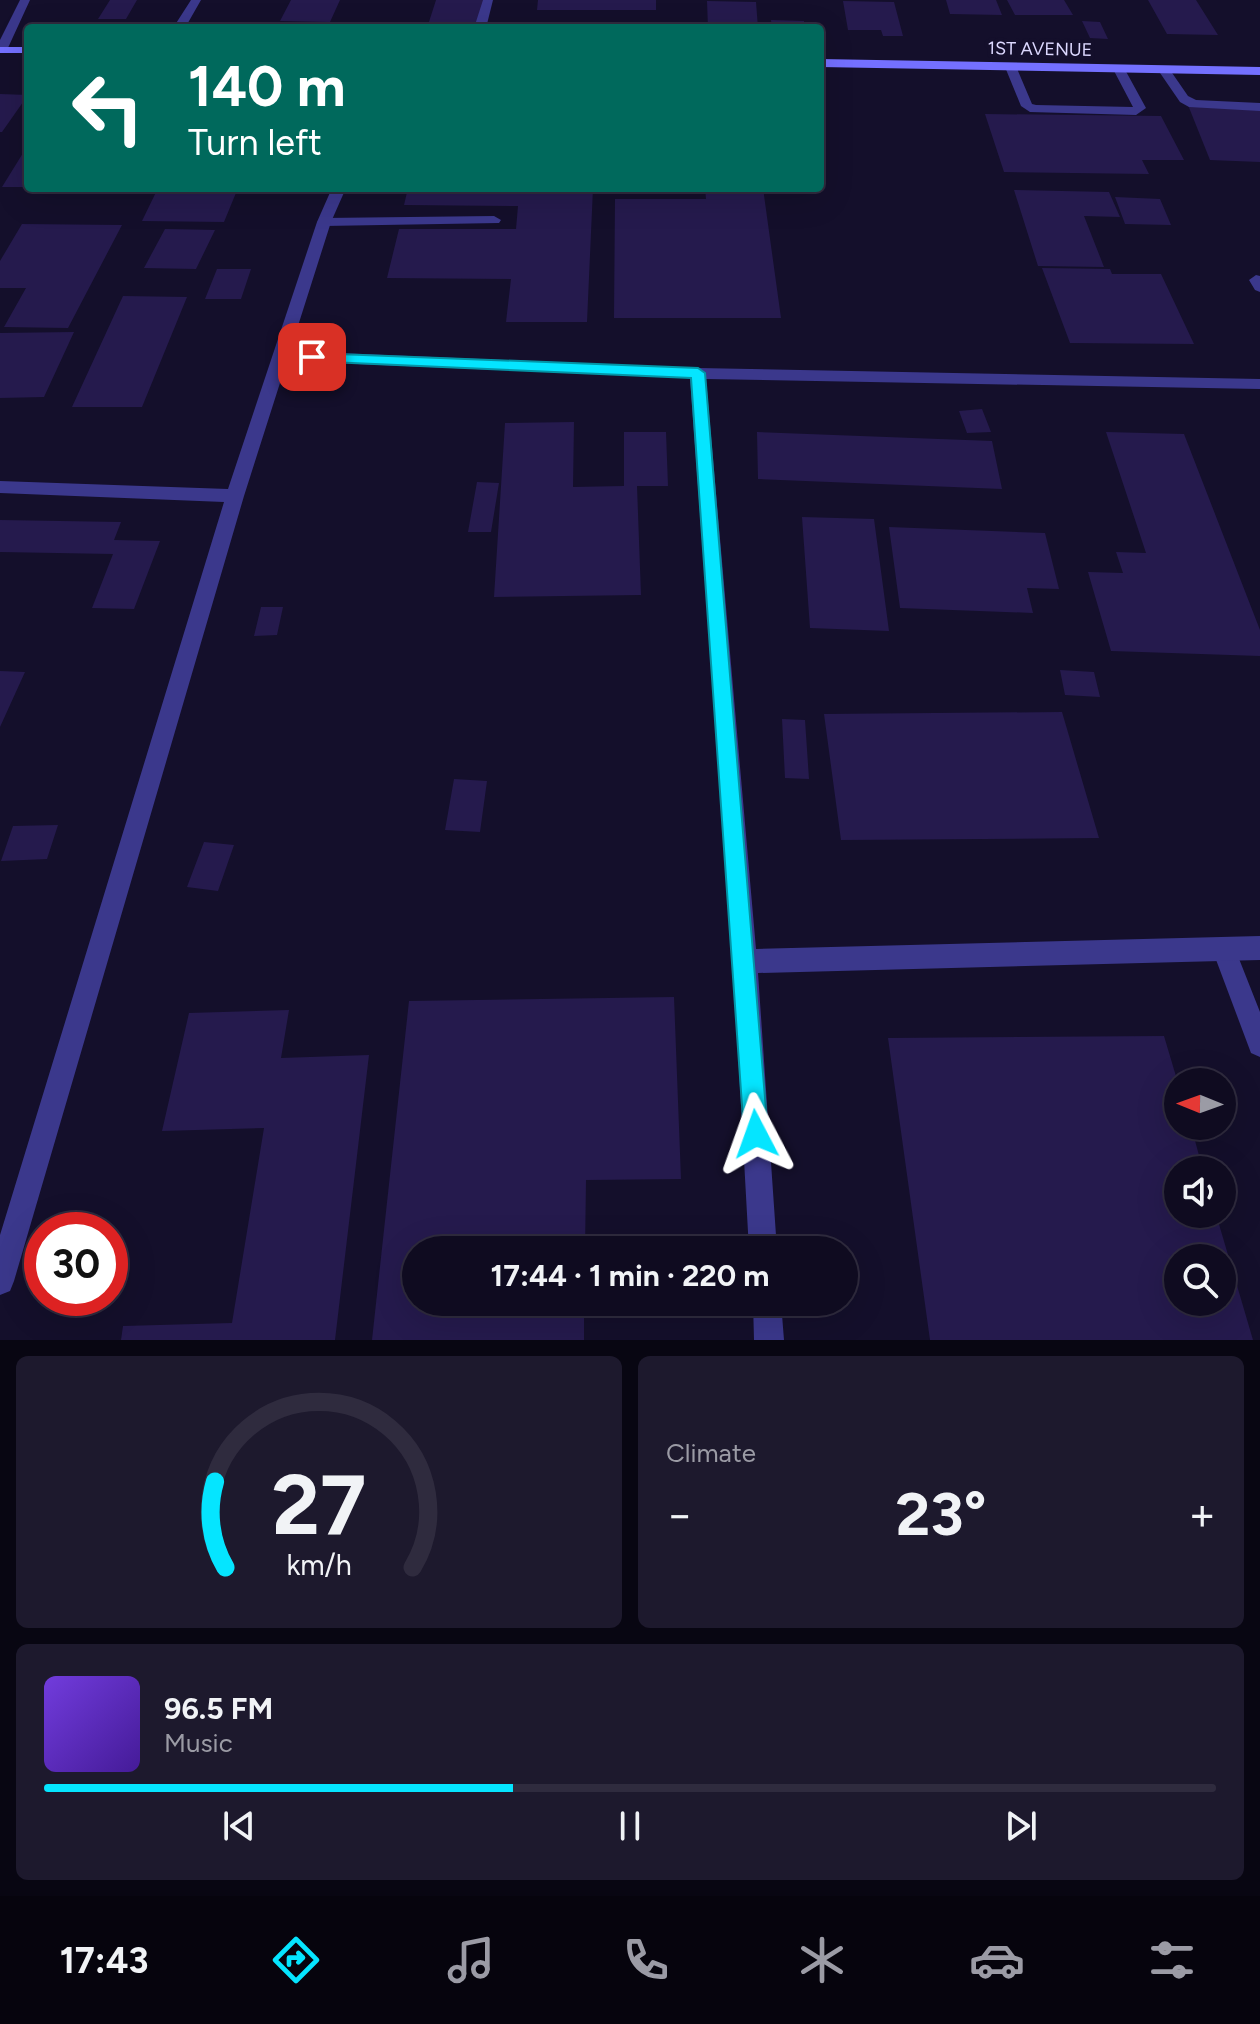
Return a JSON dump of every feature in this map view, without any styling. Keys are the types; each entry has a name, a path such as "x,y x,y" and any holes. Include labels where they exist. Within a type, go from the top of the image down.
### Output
{"street":[{"path":"24,50 0,50 25,0"},
{"path":"181,24 196,0"},
{"path":"481,24 488,0"},
{"name":"1ST AVENUE","path":"824,63 1260,71"},
{"path":"1011,67 1027,106 1034,109 1136,111 1140,108 1119,69"},
{"path":"1164,70 1184,99 1193,104 1260,107"},
{"path":"0,1281 235,496 324,222 337,192"},
{"path":"324,222 494,220"},
{"path":"282,356 698,373 1260,384"},
{"path":"698,373 745,961 762,1236"},
{"path":"0,487 235,496"},
{"path":"745,961 1260,948"},
{"path":"1224,949 1260,1044"},
{"path":"768,1316 769,1340"}],"building":[{"path":"110,0 137,0 126,19 98,19"},
{"path":"291,0 340,0 330,22 280,21"},
{"path":"436,0 484,0 478,24 428,24"},
{"path":"538,0 656,0 656,10 537,10"},
{"path":"946,0 996,0 1002,15 950,14"},
{"path":"1007,0 1064,0 1073,15 1015,15"},
{"path":"1148,0 1196,0 1218,35 1167,34"},
{"path":"707,1 756,2 758,24 708,24"},
{"path":"843,1 894,2 903,36 883,36 881,30 848,30"},
{"path":"771,20 804,21 804,24 772,24"},
{"path":"1082,21 1100,22 1108,39 1090,38"},
{"path":"0,94 24,95 24,101 0,132"},
{"path":"1188,105 1260,108 1260,162 1210,160"},
{"path":"985,114 1161,116 1184,160 1142,160 1149,174 1004,172"},
{"path":"24,151 24,187 2,187"},
{"path":"1014,190 1109,192 1120,217 1084,216 1104,267 1038,266"},
{"path":"156,192 236,192 224,222 142,221"},
{"path":"407,192 593,192 587,322 506,322 511,279 387,278 399,229 516,229 518,206 404,205"},
{"path":"705,192 764,192 781,318 614,318 615,199 706,199"},
{"path":"1115,197 1160,199 1171,225 1125,224"},
{"path":"22,224 122,225 68,328 4,327 26,288 0,288 0,261"},
{"path":"165,229 215,230 196,269 144,268"},
{"path":"1042,268 1110,269 1112,274 1161,274 1194,344 1070,343"},
{"path":"217,269 251,269 241,299 205,299"},
{"path":"123,296 187,297 142,407 72,407"},
{"path":"74,332 44,397 0,398 0,333"},
{"path":"982,409 991,432 967,433 959,411"},
{"path":"574,422 573,487 624,486 624,432 666,432 668,486 637,486 641,595 494,597 505,423"},
{"path":"757,432 992,441 1002,489 758,479"},
{"path":"1106,432 1184,434 1260,630 1260,656 1111,651 1088,572 1123,573 1116,552 1146,553"},
{"path":"477,482 499,483 491,532 468,532"},
{"path":"802,517 874,519 889,631 810,628"},
{"path":"0,520 121,522 114,540 160,541 134,609 92,608 113,554 0,552"},
{"path":"889,527 1045,533 1059,589 1027,588 1033,613 900,608"},
{"path":"261,607 283,607 277,635 254,636"},
{"path":"1060,670 1094,672 1100,697 1065,695"},
{"path":"0,671 25,672 0,727"},
{"path":"1062,712 1099,838 841,840 824,714"},
{"path":"782,719 805,720 809,779 785,778"},
{"path":"454,779 487,781 480,832 445,830"},
{"path":"58,825 47,859 1,861 13,826"},
{"path":"204,842 234,845 218,891 187,887"},
{"path":"674,997 681,1179 586,1180 585,1236 402,1236 402,1316 584,1316 584,1340 372,1340 409,1001"},
{"path":"289,1010 281,1058 369,1055 335,1340 121,1340 123,1326 232,1323 264,1128 162,1131 189,1013"},
{"path":"1164,1036 1174,1068 1164,1068 1164,1140 1195,1140 1199,1156 1164,1156 1164,1228 1220,1228 1225,1244 1164,1244 1164,1316 1236,1316 1236,1282 1253,1340 930,1340 888,1038"}],"route":[{"path":"312,357 698,373 756,1134"}]}
